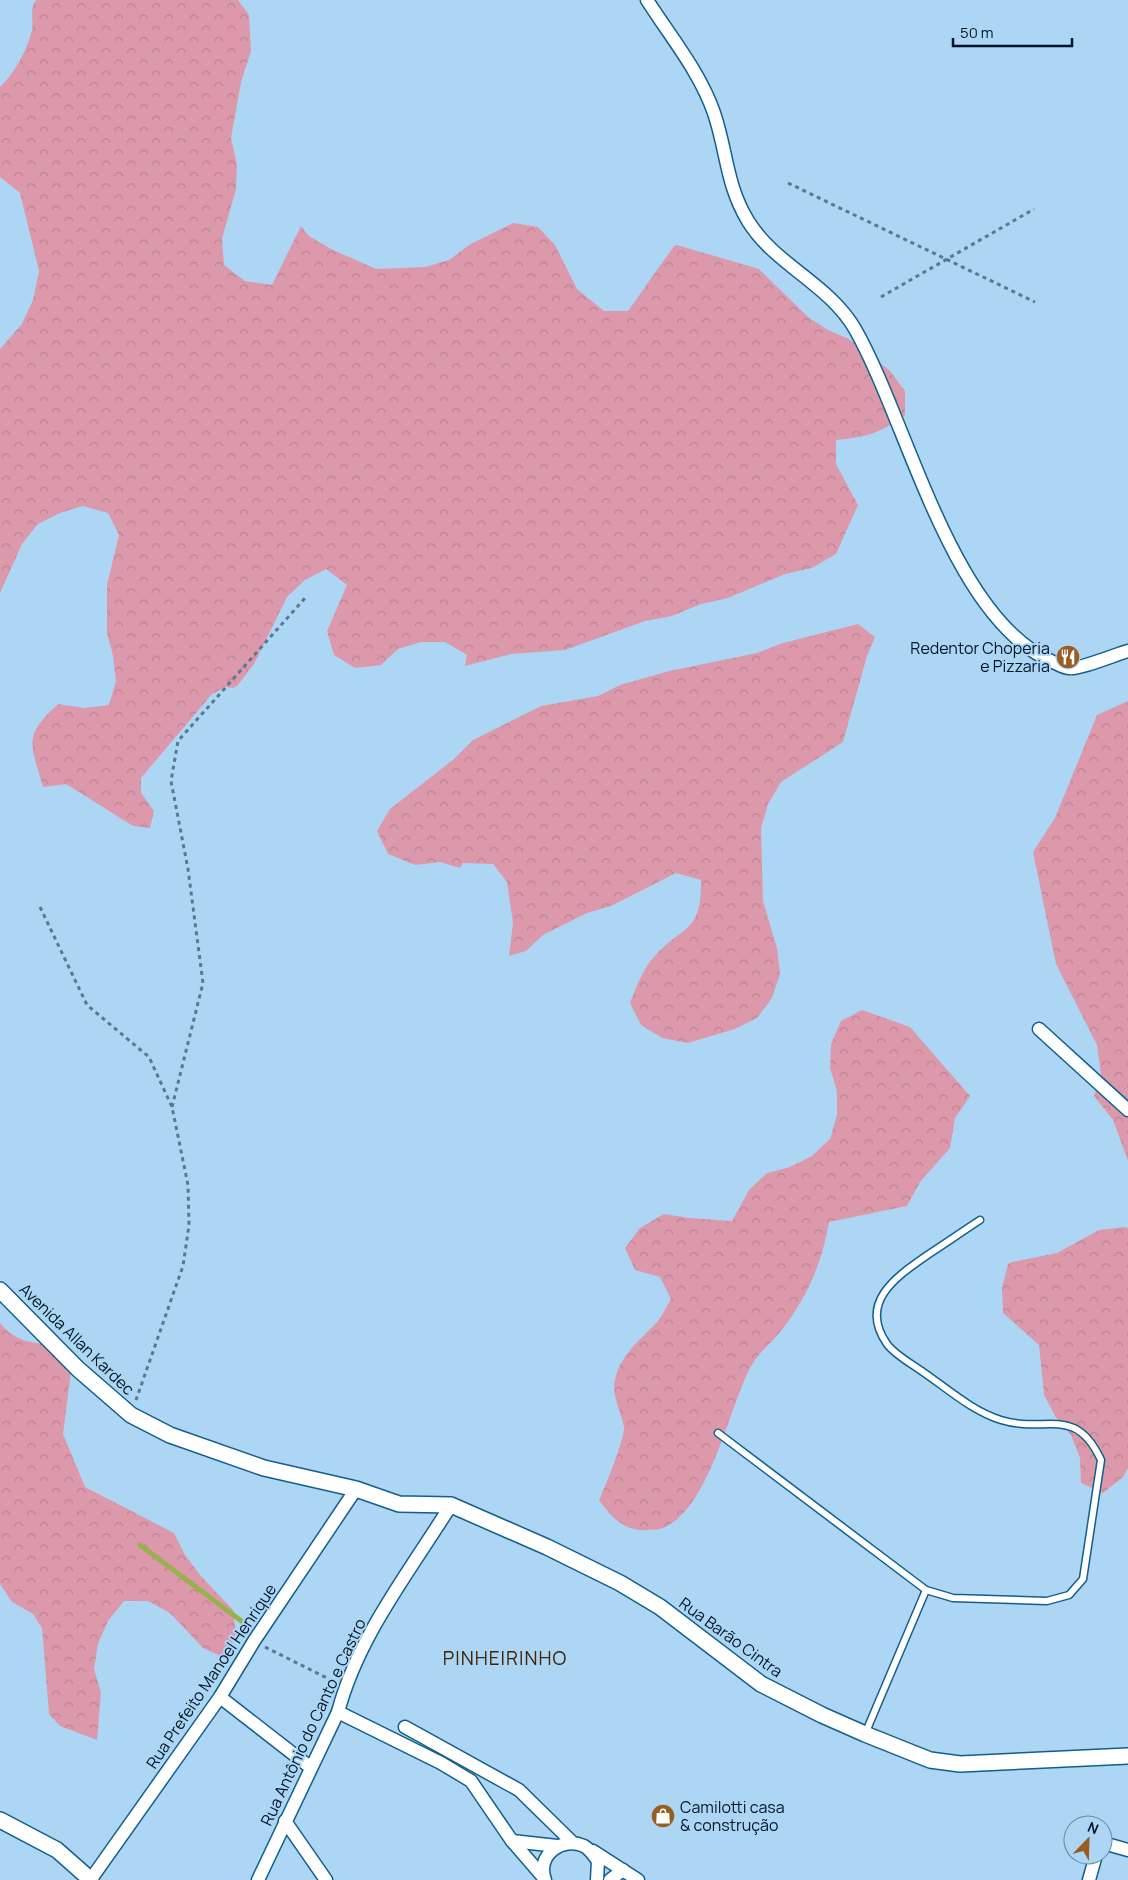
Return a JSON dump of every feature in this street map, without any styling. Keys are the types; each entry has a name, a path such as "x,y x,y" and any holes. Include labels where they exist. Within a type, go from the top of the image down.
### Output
{"street":[{"path":"647,0 703,87 714,114 731,188 747,220 762,242 830,298 844,312 855,330 896,417 944,531 976,592 1003,625 1036,654 1070,669 1128,651"},
{"path":"1039,1029 1128,1110"},
{"name":"Avenida Allan Kardec","path":"0,1290 78,1369 131,1415 170,1435 247,1463 356,1489"},
{"name":"Rua Barão Cintra","path":"356,1489 399,1504 451,1505 547,1547 620,1583 660,1607 761,1684 822,1715 930,1760 960,1764 1128,1756"},
{"name":"Rua Prefeito Manoel Henrique","path":"91,1880 220,1697 254,1641 356,1489"},
{"name":"Rua Antônio do Canto e Castro","path":"258,1880 310,1767 338,1712 345,1686 374,1627 451,1505"},
{"path":"220,1697 310,1767"},
{"path":"338,1712 441,1763 471,1781 512,1840 544,1879"},
{"path":"405,1727 519,1790 572,1842 586,1847 638,1880"},
{"path":"0,1820 57,1850 91,1880"},
{"path":"286,1821 326,1880"},
{"path":"512,1840 557,1846 572,1842"},
{"path":"544,1879 543,1866 545,1860 548,1854 557,1846"},
{"path":"1113,1846 1128,1850"},
{"path":"586,1847 598,1861 597,1880"},
{"path":"1089,1880 1093,1865"},
{"path":"610,1880 623,1870"}],"lane":[{"path":"718,1433 926,1590 953,1598 1047,1601 1069,1595 1083,1579 1101,1460 1093,1443 1077,1429 1058,1422 1032,1426 1001,1420 974,1408 888,1344 878,1323 878,1306 884,1292 896,1278 980,1220"},
{"path":"866,1734 926,1590"}],"path":[{"path":"788,183 1035,302"},
{"path":"881,297 1034,209"},
{"path":"172,1108 203,983 188,869 171,781 178,741 305,598"},
{"path":"40,907 88,1004 149,1057 172,1108 188,1185 188,1225 183,1266 131,1415"},
{"path":"254,1641 345,1686"}],"green space":[{"path":"36,0 238,0 249,15 251,51 241,82 231,138 237,165 236,189 222,239 224,265 245,281 272,285 301,226 309,236 331,249 376,269 425,267 449,260 469,245 513,223 538,227 555,245 577,289 604,311 628,311 674,246 677,245 759,269 808,317 828,330 849,339 890,371 905,391 905,415 888,427 872,434 836,440 836,464 858,505 836,554 812,568 785,574 728,598 701,604 672,616 645,621 565,650 511,654 465,666 467,655 445,642 421,642 398,649 381,665 355,668 334,655 327,631 347,585 326,569 305,580 287,597 254,664 238,685 233,688 226,687 212,694 141,778 141,793 154,811 150,828 133,826 66,784 43,787 35,761 33,742 34,733 47,715 58,704 84,708 109,705 116,681 113,656 107,633 107,585 119,535 108,513 83,506 60,513 38,524 22,544 0,593 0,349 22,324 33,300 39,271 20,193 0,177 0,87 20,61 27,45 32,30 32,11"},
{"path":"858,624 875,637 867,656 843,742 781,782 768,804 761,828 763,901 777,948 780,974 772,998 757,1018 735,1029 688,1043 662,1038 641,1025 630,1003 649,963 663,947 694,920 698,911 701,880 676,873 611,906 587,913 543,935 526,951 509,956 513,923 507,882 493,864 463,863 460,868 440,862 415,865 388,854 377,831 390,809 454,759 473,740 541,706 598,696 620,685 669,671 757,653 783,643"},
{"path":"1128,701 1128,1161 1113,1120 1094,1096 1101,1075 1097,1045 1056,964 1033,852 1055,818 1097,715"},
{"path":"862,1010 910,1027 970,1096 955,1118 950,1148 920,1182 907,1206 829,1222 818,1266 806,1293 790,1319 759,1354 748,1372 715,1459 692,1502 679,1518 661,1529 632,1529 614,1518 599,1500 614,1464 624,1428 614,1392 615,1380 626,1355 657,1322 671,1299 660,1277 635,1270 625,1248 640,1228 664,1214 732,1221 749,1190 767,1173 790,1167 812,1156 830,1139 837,1115 837,1091 830,1068 831,1044 841,1021"},
{"path":"1128,1228 1128,1468 1123,1477 1103,1493 1081,1483 1080,1458 1071,1435 1055,1416 1044,1395 1039,1345 1003,1313 1002,1288 1008,1264 1012,1262 1057,1253 1099,1230"},
{"path":"0,1323 12,1334 26,1341 57,1344 72,1363 63,1434 85,1487 174,1533 185,1555 200,1575 233,1610 236,1635 225,1658 203,1648 170,1613 148,1601 124,1601 108,1621 98,1644 94,1669 101,1693 97,1740 60,1726 49,1714 42,1628 33,1614 12,1602 0,1584"}],"waterway":[{"path":"140,1545 248,1626"}],"place":[{"name":"Redentor Choperia e Pizzaria","path":"1068,657"},
{"name":"Camilotti casa & construção","path":"663,1816"}],"district":[{"name":"PINHEIRINHO","path":"505,1658"}]}
